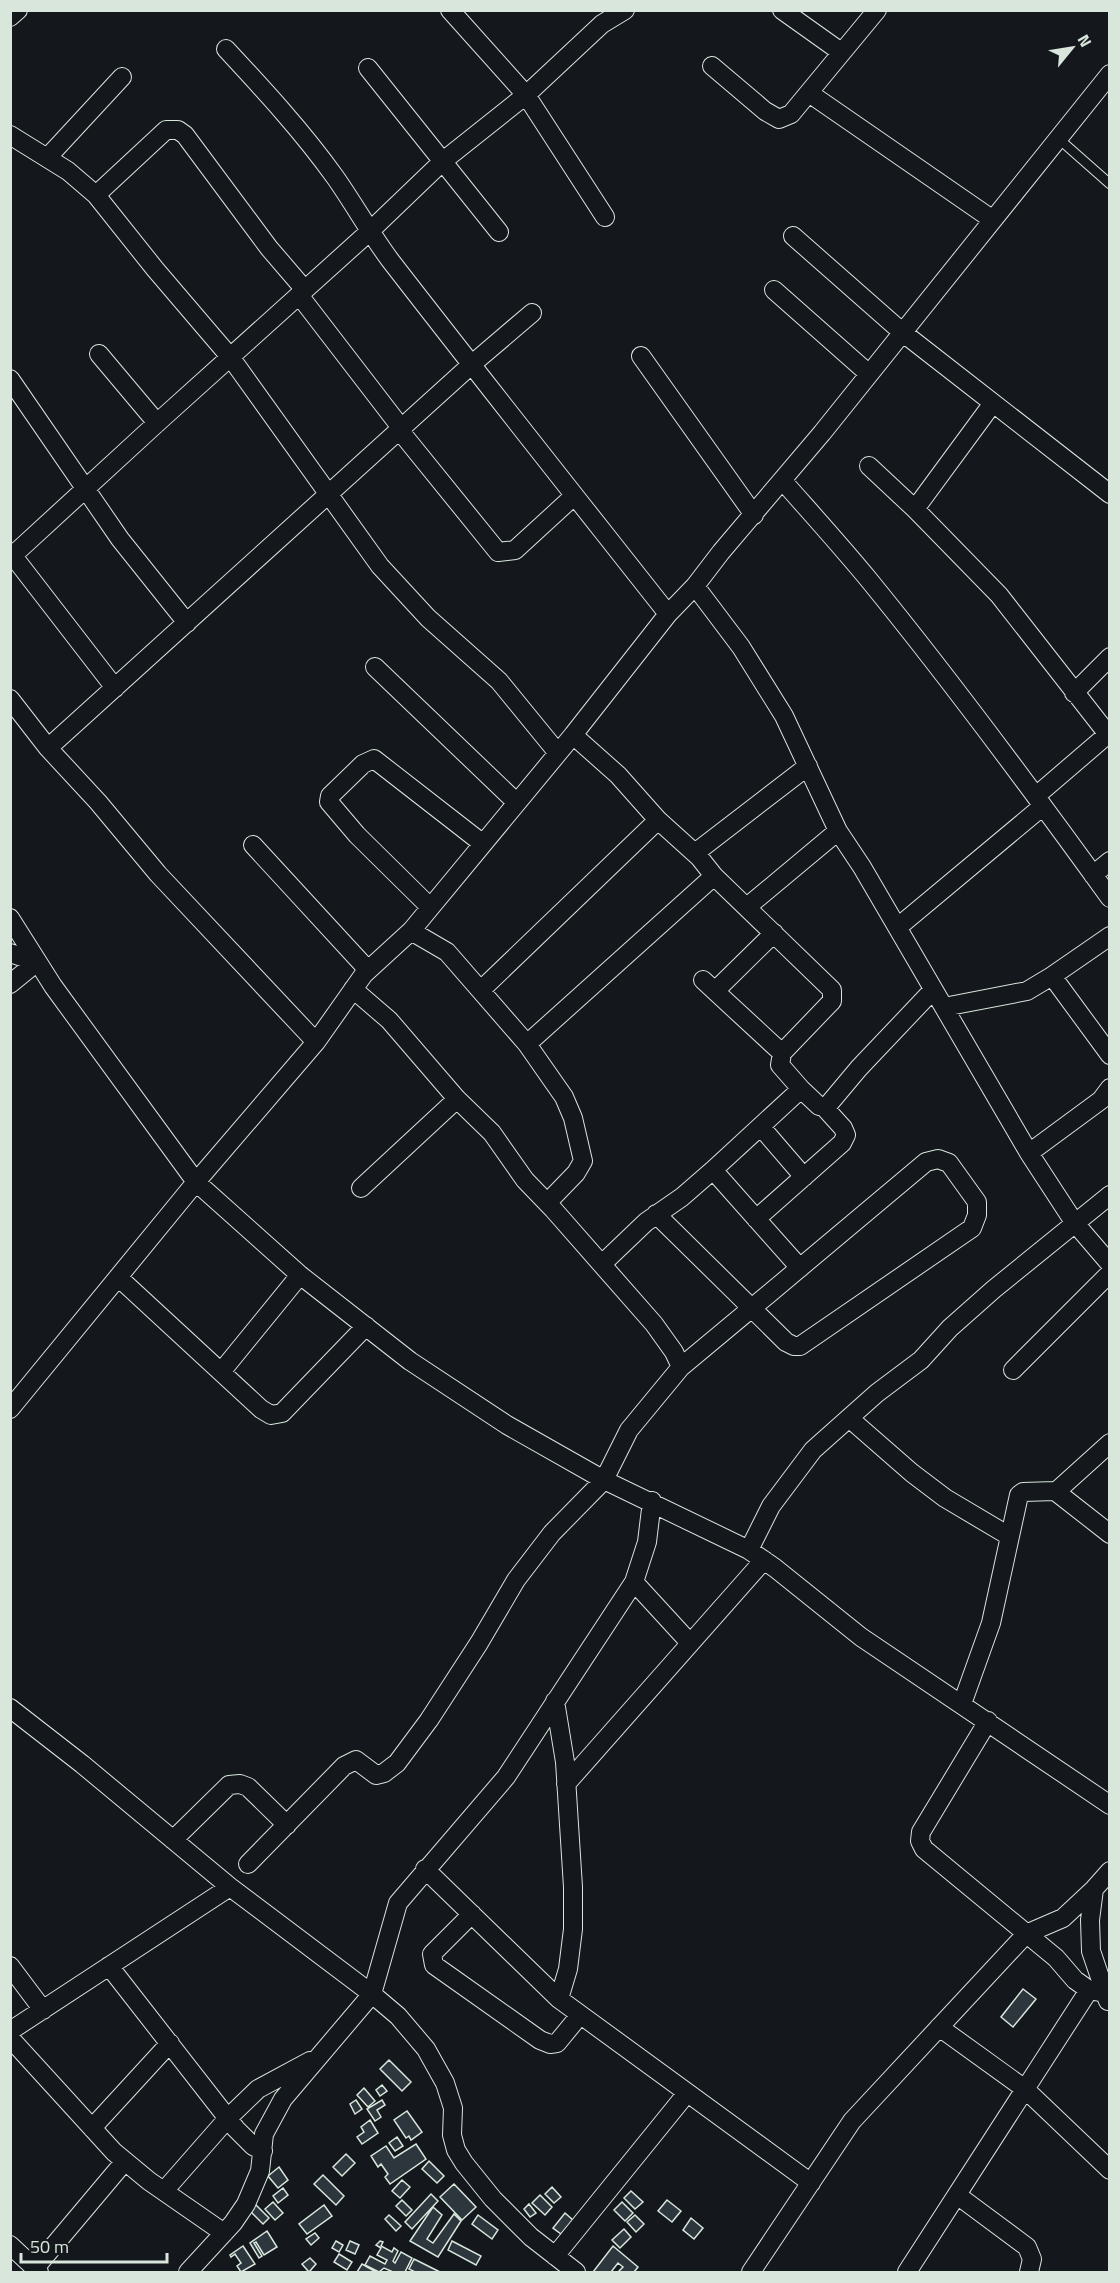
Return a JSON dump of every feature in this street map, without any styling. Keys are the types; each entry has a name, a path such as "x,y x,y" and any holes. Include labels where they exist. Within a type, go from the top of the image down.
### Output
{"street":[{"path":"10,17 18,10"},
{"path":"450,10 526,94 605,218"},
{"path":"115,688 11,555 231,358 443,161 526,94 597,17 626,10"},
{"path":"782,10 841,52"},
{"path":"712,66 765,111 779,119 791,114 877,10"},
{"path":"226,49 307,140 336,178 369,232 668,614"},
{"path":"368,68 499,232"},
{"path":"10,1409 196,1182 316,1042 368,970 411,931 573,735 668,614 695,586 783,480 1110,74"},
{"path":"47,158 122,77"},
{"path":"809,93 993,220"},
{"path":"96,195 166,130 178,130 185,135 401,430 498,552 514,550 574,496"},
{"path":"10,135 68,171 96,195 231,358 380,566 428,618 499,681 557,752"},
{"path":"793,236 902,332 1110,494"},
{"path":"774,290 869,374"},
{"path":"48,748 471,365 532,313"},
{"path":"99,354 157,423"},
{"path":"641,356 754,515"},
{"path":"10,379 120,539 187,623"},
{"path":"915,509 993,403"},
{"path":"868,466 915,509 999,595 1108,736 1040,801 897,927"},
{"path":"783,480 868,578 1040,801 1110,898"},
{"path":"695,586 741,647 784,716 838,831 862,867 1029,1153 1074,1222 1110,1264"},
{"path":"1074,693 1110,657"},
{"path":"375,667 516,802"},
{"path":"10,699 48,748 99,802 158,874 316,1042"},
{"path":"573,735 618,775 658,820 695,853 714,876 832,990 832,1001 782,1053 780,1065 801,1089 819,1106 824,1107 843,1128 846,1136 842,1143 756,1219"},
{"path":"430,906 357,835 329,802 330,796 363,764 374,759 482,843"},
{"path":"695,853 808,766"},
{"path":"481,990 658,820"},
{"path":"747,906 838,831"},
{"path":"253,845 368,970"},
{"path":"1093,875 1110,861"},
{"path":"526,1044 714,876"},
{"path":"10,918 37,962 196,1182 300,1275 410,1361 507,1425 604,1480 652,1501 756,1555 861,1637 1110,1805"},
{"path":"411,931 447,952 526,1044 564,1097 573,1118 583,1161 576,1173 547,1203"},
{"path":"774,933 709,985 782,1053"},
{"path":"944,1007 1027,990 1052,976 1110,936"},
{"path":"10,953 37,962"},
{"path":"10,984 37,962"},
{"path":"1052,976 1110,1055"},
{"path":"353,989 389,1020 457,1099 492,1133 525,1180 654,1324 674,1352 681,1367"},
{"path":"824,1107 933,990"},
{"path":"1029,1153 1101,1100 1110,1088"},
{"path":"602,1264 645,1222 682,1197 801,1089"},
{"path":"361,1188 457,1099"},
{"path":"761,1127 804,1177"},
{"path":"248,1864 344,1766 356,1760 376,1775 384,1773 397,1763 429,1720 473,1653 516,1580 552,1533 604,1480 629,1430 681,1367 753,1307 800,1268 926,1162 938,1160 949,1163 976,1202 977,1215 972,1228 800,1346 794,1346 786,1342 753,1307 656,1214"},
{"path":"713,1170 800,1268"},
{"path":"566,1784 690,1643 756,1555 771,1506 813,1450 877,1392 921,1360 950,1328 1074,1222 1110,1195"},
{"path":"1013,1370 1110,1272"},
{"path":"221,1372 300,1275"},
{"path":"118,1277 261,1409 271,1415 282,1413 366,1326"},
{"path":"849,1418 912,1473 945,1498 1009,1536"},
{"path":"962,1704 991,1623 1020,1493 1055,1491 1110,1443"},
{"path":"1055,1491 1110,1534"},
{"path":"188,2272 224,2233 246,2204 260,2171 264,2134 283,2099 316,2057 372,1994 398,1903 506,1777 634,1582 647,1542 652,1501"},
{"path":"634,1582 690,1643"},
{"path":"555,1701 565,1762 573,1887 573,1929 568,1968 559,1999"},
{"path":"10,1708 82,1764 230,1887 399,2016 426,2049 445,2083 453,2108 452,2135 456,2150 464,2163 493,2199 531,2236 576,2272"},
{"path":"988,1721 921,1833 920,1841 924,1849 1056,1958 1075,1980 1101,1995"},
{"path":"173,1840 229,1785 240,1784 248,1787 286,1825"},
{"path":"425,1869 559,1999 811,2183"},
{"path":"751,2272 852,2121 1026,1934 1063,1918 1110,1871"},
{"path":"10,2031 230,1887"},
{"path":"1094,1889 1090,1920 1091,1951 1101,1995"},
{"path":"472,1914 432,1954 434,1965 540,2040 550,2044 557,2043 580,2015"},
{"path":"10,1966 43,2010"},
{"path":"109,1966 236,2129 253,2146 263,2151"},
{"path":"907,2272 1025,2089 1101,1995"},
{"path":"939,2027 1025,2089 1110,2170"},
{"path":"10,2038 114,2152 224,2233"},
{"path":"92,2128 170,2043"},
{"path":"164,2191 228,2118 258,2089 316,2057"},
{"path":"555,2256 687,2093"},
{"path":"10,2245 37,2270 126,2161"},
{"path":"957,2194 1027,2247 1032,2259 1029,2272"}],"lane":[{"path":"1059,139 1110,184"}],"building":[{"path":"1023,1989 1036,1999 1013,2027 1001,2017"},
{"path":"389,2060 411,2082 402,2091 380,2069"},
{"path":"382,2085 387,2091 380,2096 376,2090"},
{"path":"364,2088 375,2101 368,2107 357,2095"},
{"path":"356,2100 362,2109 355,2114 350,2104"},
{"path":"382,2100 385,2105 377,2110 381,2117 375,2121 367,2109"},
{"path":"407,2111 422,2132 411,2140 409,2136 406,2138 394,2120"},
{"path":"370,2120 378,2133 362,2144 357,2137 364,2132 361,2127"},
{"path":"397,2137 403,2146 395,2151 389,2143"},
{"path":"416,2144 426,2159 390,2184 385,2177 388,2174 381,2164 378,2167 371,2156 386,2146 394,2158"},
{"path":"346,2154 355,2163 342,2176 333,2167"},
{"path":"429,2161 444,2176 437,2183 422,2169"},
{"path":"279,2167 288,2180 278,2188 268,2176"},
{"path":"323,2175 344,2196 336,2205 314,2184"},
{"path":"402,2180 410,2187 400,2198 392,2191"},
{"path":"454,2184 476,2207 462,2220 440,2197"},
{"path":"552,2187 561,2197 554,2203 545,2194"},
{"path":"283,2188 288,2195 278,2203 273,2196"},
{"path":"631,2191 643,2202 635,2209 624,2198"},
{"path":"431,2194 438,2201 412,2229 405,2222"},
{"path":"540,2195 552,2207 545,2215 532,2203"},
{"path":"402,2200 412,2210 406,2216 396,2206"},
{"path":"667,2200 681,2211 672,2222 658,2211"},
{"path":"273,2202 283,2213 275,2220 265,2209"},
{"path":"622,2202 633,2213 625,2221 614,2210"},
{"path":"254,2203 269,2218 263,2224 248,2209"},
{"path":"529,2204 536,2213 530,2217 524,2209"},
{"path":"324,2205 332,2216 307,2234 299,2224"},
{"path":"433,2207 442,2215 427,2239 433,2243 454,2214 461,2221 438,2257 410,2241"},
{"path":"565,2213 573,2220 561,2234 553,2228"},
{"path":"389,2215 401,2226 396,2231 385,2219"},
{"path":"478,2215 498,2230 492,2239 472,2224"},
{"path":"635,2215 644,2224 636,2232 627,2222"},
{"path":"691,2218 703,2228 694,2239 683,2230"},
{"path":"624,2229 631,2237 620,2248 612,2240"},
{"path":"267,2231 277,2247 264,2255 256,2242 254,2243 262,2256 259,2258 250,2243"},
{"path":"315,2233 319,2238 311,2245 306,2239"},
{"path":"336,2241 343,2245 339,2252 332,2248"},
{"path":"350,2241 359,2245 355,2254 346,2250"},
{"path":"380,2241 383,2242 381,2246 392,2252 394,2248 398,2251 393,2261 395,2263 401,2252 412,2258 405,2272 390,2272 384,2268 379,2272 365,2265 370,2256 385,2264 387,2260 377,2255 381,2248 376,2245"},
{"path":"452,2241 481,2256 476,2265 448,2250"},
{"path":"243,2246 255,2264 241,2272 237,2266 241,2263 235,2254 231,2257 230,2255"},
{"path":"613,2246 638,2267 634,2272 618,2272 623,2267 618,2263 611,2272 593,2272"},
{"path":"339,2254 352,2262 347,2270 334,2262"},
{"path":"310,2258 316,2264 309,2272 302,2264"},
{"path":"414,2259 440,2272 415,2272 409,2269"},
{"path":"362,2264 376,2272 357,2272"}]}
